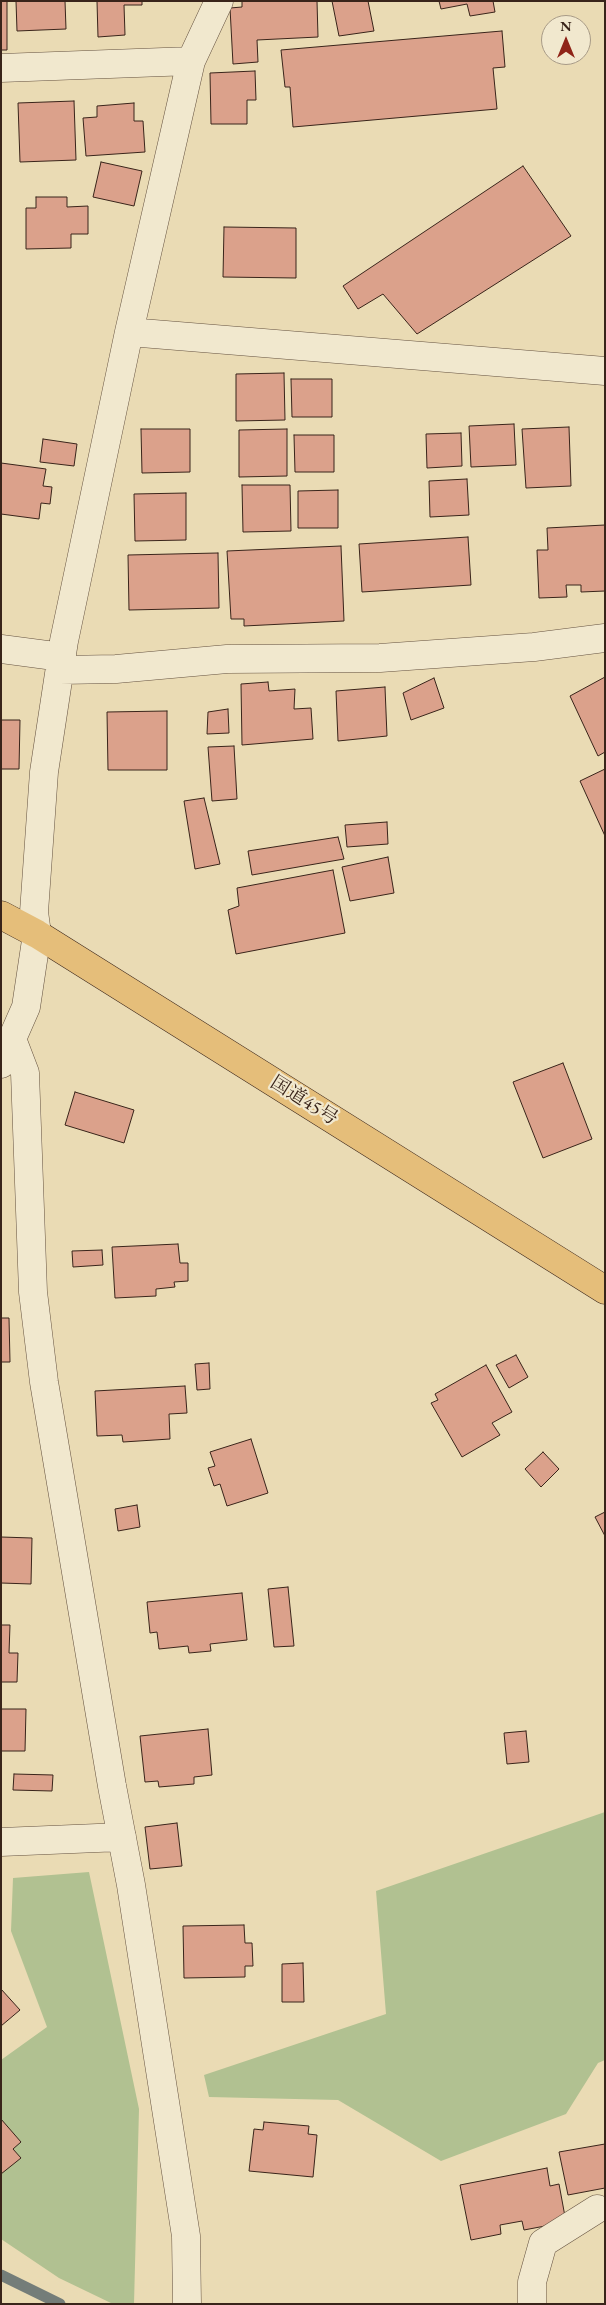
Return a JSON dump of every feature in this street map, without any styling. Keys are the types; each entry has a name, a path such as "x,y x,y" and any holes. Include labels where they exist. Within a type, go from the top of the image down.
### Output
{"highway":[{"name":"国道45号","path":"1,915 37,934 605,1290"}],"street":[{"path":"1,1064 26,1007 37,934 34,912 44,772 61,664 129,332 191,61 219,1"},
{"path":"1,68 191,61"},
{"path":"129,332 605,371"},
{"path":"1,649 61,664 116,669 227,659 380,658 534,647 605,638"},
{"path":"12,1040 25,1073 33,1292 44,1382 131,1885 186,2236 187,2304"},
{"path":"1,1842 122,1837"},
{"path":"532,2304 532,2282 543,2243 597,2209"}],"green space":[{"path":"605,1812 605,2060 598,2063 566,2114 441,2161 338,2100 209,2097 204,2075 386,2014 376,1891"},
{"path":"89,1872 139,2109 134,2304 113,2304 59,2278 1,2239 1,2060 47,2027 11,1931 13,1878"}],"building":[{"path":"1,1 7,1 7,50 1,50"},
{"path":"16,1 65,1 66,29 17,31"},
{"path":"97,1 142,1 142,5 124,5 125,35 98,37"},
{"path":"242,1 317,1 318,37 257,40 258,62 233,64 230,8 242,7"},
{"path":"332,1 368,1 374,31 339,36"},
{"path":"439,1 493,1 495,12 470,16 467,4 441,9"},
{"path":"502,31 505,67 493,68 497,109 293,127 290,87 285,87 281,50"},
{"path":"255,71 256,100 247,100 247,124 211,124 210,73"},
{"path":"74,101 76,160 20,162 18,103"},
{"path":"134,103 134,121 143,121 145,152 86,156 83,118 97,117 97,106"},
{"path":"101,162 142,171 134,206 93,197"},
{"path":"523,166 571,236 417,334 383,294 358,309 343,286"},
{"path":"36,197 67,197 67,207 88,206 88,234 71,234 71,248 26,249 26,208 36,208"},
{"path":"224,227 296,228 296,278 223,277"},
{"path":"284,373 285,420 236,421 236,374"},
{"path":"291,379 332,379 332,417 292,417"},
{"path":"514,424 516,465 471,467 469,426"},
{"path":"569,427 571,486 526,488 522,429"},
{"path":"141,429 190,429 190,472 142,473"},
{"path":"287,429 287,476 239,477 239,430"},
{"path":"461,433 462,466 427,468 426,434"},
{"path":"294,435 334,435 334,472 295,472"},
{"path":"43,439 77,444 74,466 40,462"},
{"path":"1,463 46,469 43,486 52,487 50,504 41,503 39,519 1,514"},
{"path":"467,479 469,515 430,517 429,481"},
{"path":"242,485 290,485 291,531 243,532"},
{"path":"338,490 338,528 298,528 298,491"},
{"path":"186,493 186,540 135,541 134,494"},
{"path":"605,525 605,591 581,592 581,585 566,585 567,597 539,598 537,550 548,550 547,528"},
{"path":"468,537 471,585 362,592 359,544"},
{"path":"341,546 344,621 244,626 244,619 231,619 227,551"},
{"path":"218,553 219,608 129,610 128,555"},
{"path":"605,677 605,752 598,756 570,696"},
{"path":"434,678 444,708 411,720 403,693"},
{"path":"268,682 269,691 295,689 294,709 311,708 313,739 242,745 241,684"},
{"path":"385,687 387,736 338,741 336,691"},
{"path":"228,709 229,733 207,734 208,712"},
{"path":"167,711 167,770 108,770 107,712"},
{"path":"1,720 20,720 19,769 1,769"},
{"path":"234,746 237,799 212,801 208,747"},
{"path":"605,769 605,836 580,781"},
{"path":"204,798 220,864 195,869 184,801"},
{"path":"387,822 388,844 347,847 345,825"},
{"path":"338,837 344,859 252,875 248,851"},
{"path":"388,857 394,893 350,901 342,867"},
{"path":"333,870 345,933 236,954 228,910 239,906 237,888"},
{"path":"563,1063 592,1139 543,1158 513,1082"},
{"path":"75,1092 134,1110 124,1143 65,1125"},
{"path":"178,1244 180,1263 188,1263 188,1281 174,1282 175,1287 156,1289 156,1296 115,1298 112,1247"},
{"path":"102,1250 103,1265 73,1267 72,1251"},
{"path":"1,1318 9,1318 10,1362 1,1362"},
{"path":"516,1355 528,1377 509,1388 496,1365"},
{"path":"209,1363 210,1389 197,1390 195,1364"},
{"path":"486,1365 512,1412 492,1423 500,1435 462,1457 431,1403 438,1400 435,1394"},
{"path":"185,1386 187,1413 169,1414 170,1439 123,1442 122,1435 97,1436 95,1391"},
{"path":"251,1439 268,1493 227,1506 220,1484 214,1486 208,1468 215,1466 210,1452"},
{"path":"543,1452 559,1469 541,1487 525,1469"},
{"path":"137,1505 140,1527 118,1531 115,1509"},
{"path":"605,1512 605,1536 595,1517"},
{"path":"1,1537 32,1538 31,1584 1,1583"},
{"path":"288,1587 294,1646 274,1647 268,1589"},
{"path":"242,1593 247,1640 210,1644 211,1651 189,1653 188,1646 159,1649 157,1632 150,1633 147,1602"},
{"path":"1,1625 10,1625 9,1653 18,1653 17,1682 1,1682"},
{"path":"1,1709 26,1709 25,1751 1,1751"},
{"path":"208,1729 212,1775 194,1777 194,1784 159,1787 158,1781 145,1782 140,1736"},
{"path":"526,1731 529,1762 507,1764 504,1733"},
{"path":"14,1774 53,1775 52,1791 13,1790"},
{"path":"177,1823 182,1866 150,1869 145,1827"},
{"path":"244,1925 245,1943 252,1943 253,1966 245,1966 245,1977 184,1978 183,1926"},
{"path":"303,1963 304,2002 282,2002 282,1964"},
{"path":"1,1989 20,2010 1,2026"},
{"path":"1,2119 21,2142 13,2149 21,2158 1,2174"},
{"path":"264,2122 309,2126 308,2134 317,2135 313,2177 249,2171 254,2129 263,2130"},
{"path":"605,2144 605,2188 568,2195 559,2152"},
{"path":"547,2168 550,2186 559,2184 566,2222 524,2230 522,2221 500,2225 501,2234 471,2240 460,2185"}],"waterway":[{"path":"1,2275 60,2304"}]}
